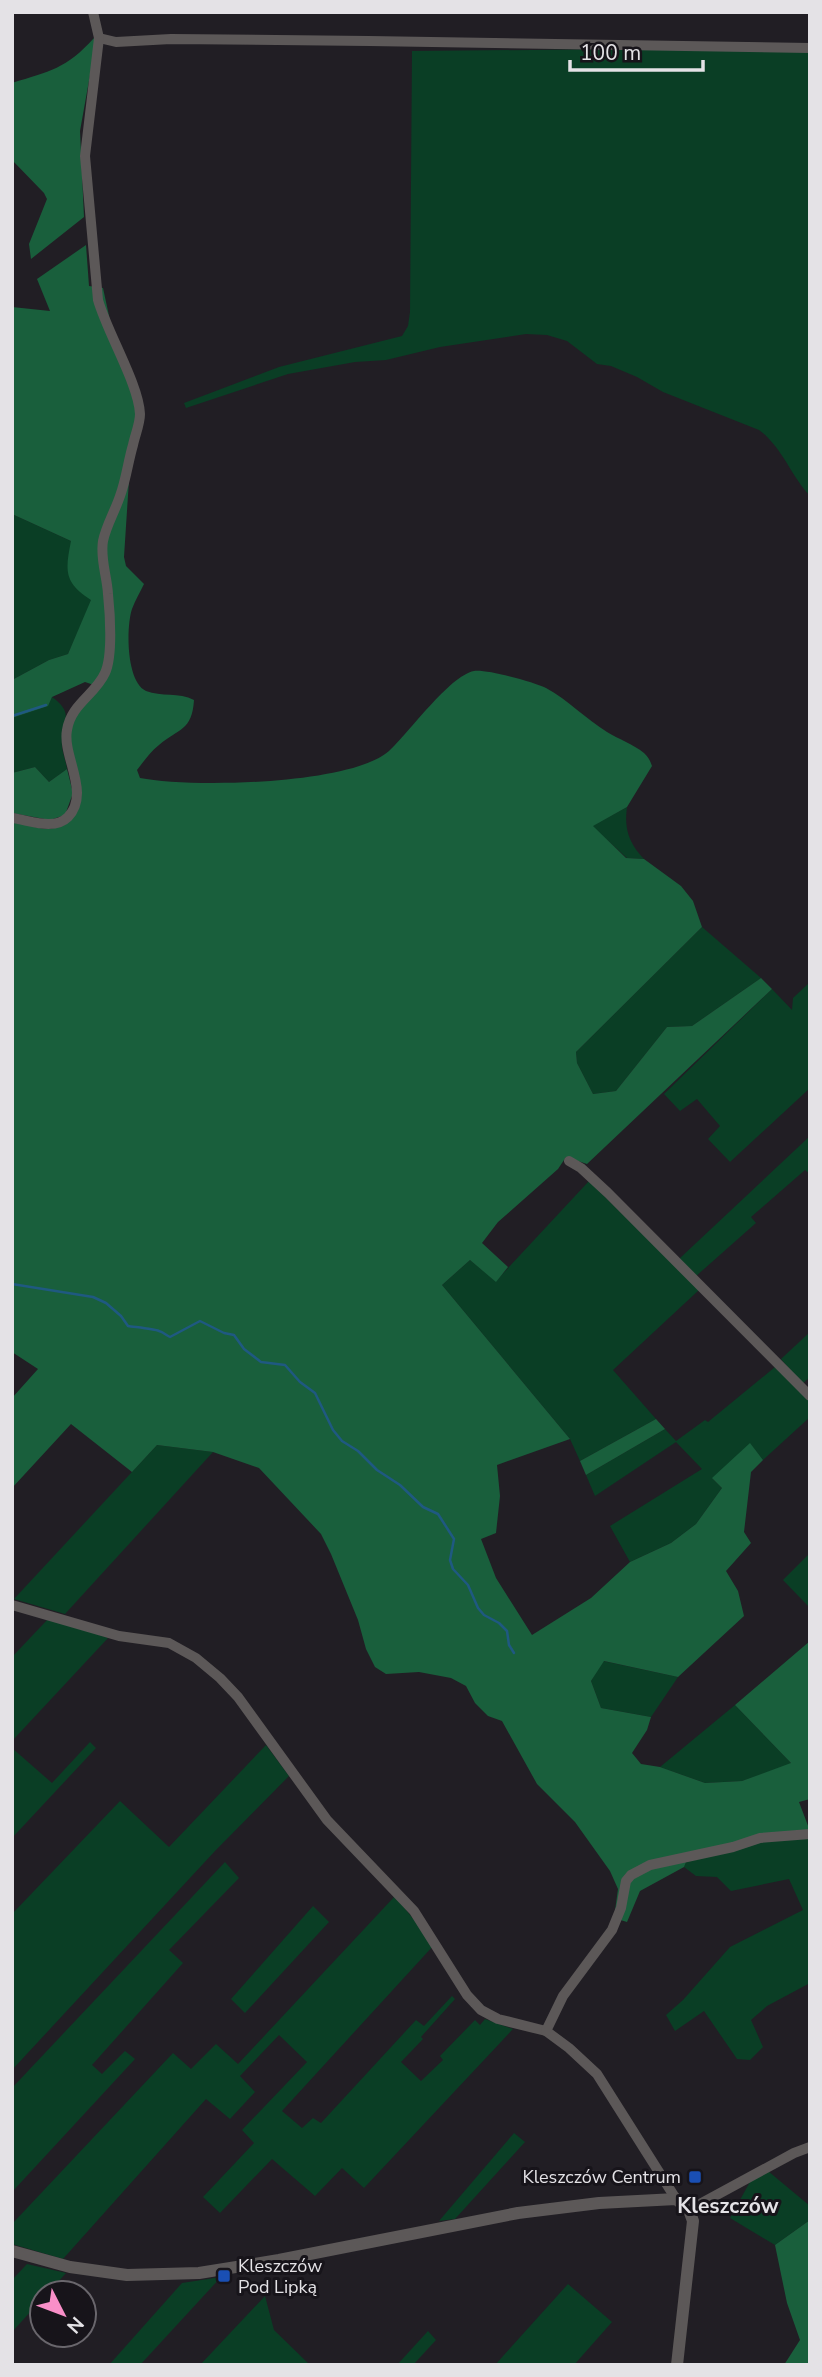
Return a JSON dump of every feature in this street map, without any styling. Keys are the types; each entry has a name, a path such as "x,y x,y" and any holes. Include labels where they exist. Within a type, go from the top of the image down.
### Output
{"street":[{"path":"12,818 48,825 69,816 74,806 76,780 66,748 67,729 74,710 105,674 109,654 108,595 103,541 121,493 140,417 135,390 104,322 97,300 85,156 99,38 93,12"},
{"path":"99,38 116,42 171,39 810,48"},
{"path":"569,1161 581,1168 608,1193 810,1396"},
{"path":"12,1605 119,1636 169,1643 196,1658 238,1697 327,1820 414,1911 451,1971 481,2010 498,2019 546,2031 597,2074 676,2199 689,2210 693,2229 677,2365"},
{"path":"546,2031 564,1996 612,1930 621,1908 626,1881 631,1875 650,1865 733,1847 760,1838 810,1834"},
{"path":"689,2210 810,2147"},
{"path":"12,2252 74,2268 127,2274 199,2273 518,2213 599,2203 676,2199"}],"green space":[{"path":"94,38 95,47 80,131 84,217 31,259 29,244 47,199 12,160 12,83 66,63"},
{"path":"412,51 810,51 810,496 774,445 759,430 663,392 611,366 597,364 567,341 547,335 526,334 440,347 386,360 355,362 288,374 186,408 184,403 279,367 402,336 408,326 410,312"},
{"path":"86,245 89,286 103,288 111,325 139,399 129,480 124,557 126,566 144,584 130,617 131,666 139,686 146,691 194,700 187,723 150,754 137,770 140,778 231,783 307,777 341,771 369,762 389,751 441,694 464,675 480,671 532,683 554,693 599,727 648,757 652,766 627,807 593,826 626,858 644,859 681,886 693,901 702,927 576,1052 577,1063 593,1094 616,1091 667,1027 692,1026 761,978 772,989 587,1164 566,1157 558,1169 498,1222 482,1243 508,1267 496,1282 470,1260 442,1285 570,1439 497,1465 500,1496 496,1533 481,1539 496,1578 532,1635 591,1598 630,1562 671,1543 696,1524 722,1488 712,1478 750,1443 763,1460 751,1472 744,1532 751,1543 726,1571 738,1591 744,1616 678,1677 604,1661 591,1681 601,1708 651,1717 647,1730 632,1753 641,1764 660,1767 705,1783 742,1781 791,1763 735,1705 810,1641 810,1799 799,1802 810,1831 688,1857 684,1867 640,1891 627,1922 614,1918 618,1889 610,1871 575,1822 537,1784 502,1721 488,1716 475,1703 466,1686 451,1678 419,1672 386,1674 375,1667 321,1534 259,1468 213,1452 157,1445 132,1472 71,1424 12,1488 12,1398 38,1369 12,1352 12,821 50,829 65,823 75,814 80,791 72,751 72,726 87,700 100,687 85,682 52,697 48,706 12,718 12,680 49,660 68,654 91,600 71,582 68,560 71,541 12,514 12,307 50,311 37,279"},
{"path":"12,514 71,541 92,600 68,654 49,660 12,680"},
{"path":"52,697 60,703 66,714 62,747 67,769 49,782 35,767 12,773 12,718 47,706"},
{"path":"35,767 49,782 67,769 73,793 65,815 50,820 12,813 12,773"},
{"path":"627,807 629,835 644,859 627,858 592,826"},
{"path":"702,927 761,978 692,1026 667,1027 616,1091 593,1094 577,1063 576,1052"},
{"path":"810,982 810,1088 730,1162 708,1139 720,1126 697,1099 680,1111 664,1094 772,989 792,1010 793,998"},
{"path":"810,1136 810,1174 805,1170 751,1217 756,1223 695,1277 679,1259"},
{"path":"589,1181 699,1290 613,1370 656,1419 580,1461 570,1439 442,1285 470,1260 496,1281"},
{"path":"810,1332 810,1377 802,1384 781,1359"},
{"path":"775,1367 810,1400 810,1417 763,1460 750,1444 713,1479 722,1488 696,1524 671,1543 630,1562 610,1526 702,1469 676,1442 595,1496 586,1475 665,1429 676,1441 705,1420 708,1422"},
{"path":"656,1419 665,1429 586,1475 580,1461"},
{"path":"157,1445 213,1452 65,1614 14,1599"},
{"path":"810,1553 810,1608 783,1580"},
{"path":"49,1618 108,1638 12,1741 12,1657"},
{"path":"603,1661 678,1677 651,1717 601,1708 591,1681"},
{"path":"735,1705 792,1764 742,1781 705,1783 660,1767"},
{"path":"90,1742 96,1748 12,1838 12,1748 52,1783"},
{"path":"266,1745 289,1776 215,1851 12,2070 12,1914 120,1801 169,1847"},
{"path":"810,1831 810,1983 767,2006 751,2020 763,2047 750,2060 737,2059 704,2011 675,2031 666,2015 730,1947 803,1910 789,1879 731,1891 717,1877 696,1876 684,1867 688,1857"},
{"path":"225,1862 239,1878 169,1950 183,1963 92,2065 102,2074 125,2051 135,2059 12,2192 12,2088"},
{"path":"395,1896 434,1945 282,2111 302,2128 313,2118 321,2123 416,2020 424,2026 452,1996 455,1999 401,2062 421,2081 443,2060 440,2056 475,2020 480,2025 485,2019 513,2029 364,2188 342,2168 315,2196 272,2159 220,2213 203,2197 254,2143 242,2130 307,2062 279,2035 240,2076 255,2092 230,2119 206,2099 63,2259 12,2244 12,2224 173,2053 191,2069 216,2044 238,2064"},
{"path":"313,1906 329,1922 245,2013 231,1999"},
{"path":"514,2133 525,2142 455,2219 439,2221"},
{"path":"768,2171 810,2206 810,2220 775,2245 730,2218 751,2180"},
{"path":"810,2220 810,2365 784,2365 800,2340 787,2303 775,2245"},
{"path":"27,2264 66,2273 61,2279 28,2279 28,2314 12,2332 12,2280"},
{"path":"221,2277 140,2365 109,2365 182,2283"},
{"path":"568,2284 612,2322 574,2365 495,2365"},
{"path":"265,2296 274,2330 310,2365 200,2365"},
{"path":"428,2331 436,2340 413,2365 397,2365"}],"waterway":[{"path":"12,716 46,705"},
{"path":"12,1284 93,1297 106,1303 128,1326 156,1330 170,1337 200,1321 234,1335 244,1349 261,1362 285,1365 300,1382 315,1393 333,1430 342,1441 400,1485 423,1507 438,1514 454,1539 450,1560 453,1569 468,1585 484,1615 507,1631 509,1645 514,1653"}],"place":[{"name":"Kleszczów Centrum","path":"695,2177"},
{"name":"Kleszczów Pod Lipką","path":"224,2276"}],"district":[{"name":"Kleszczów","path":"728,2206"}]}
